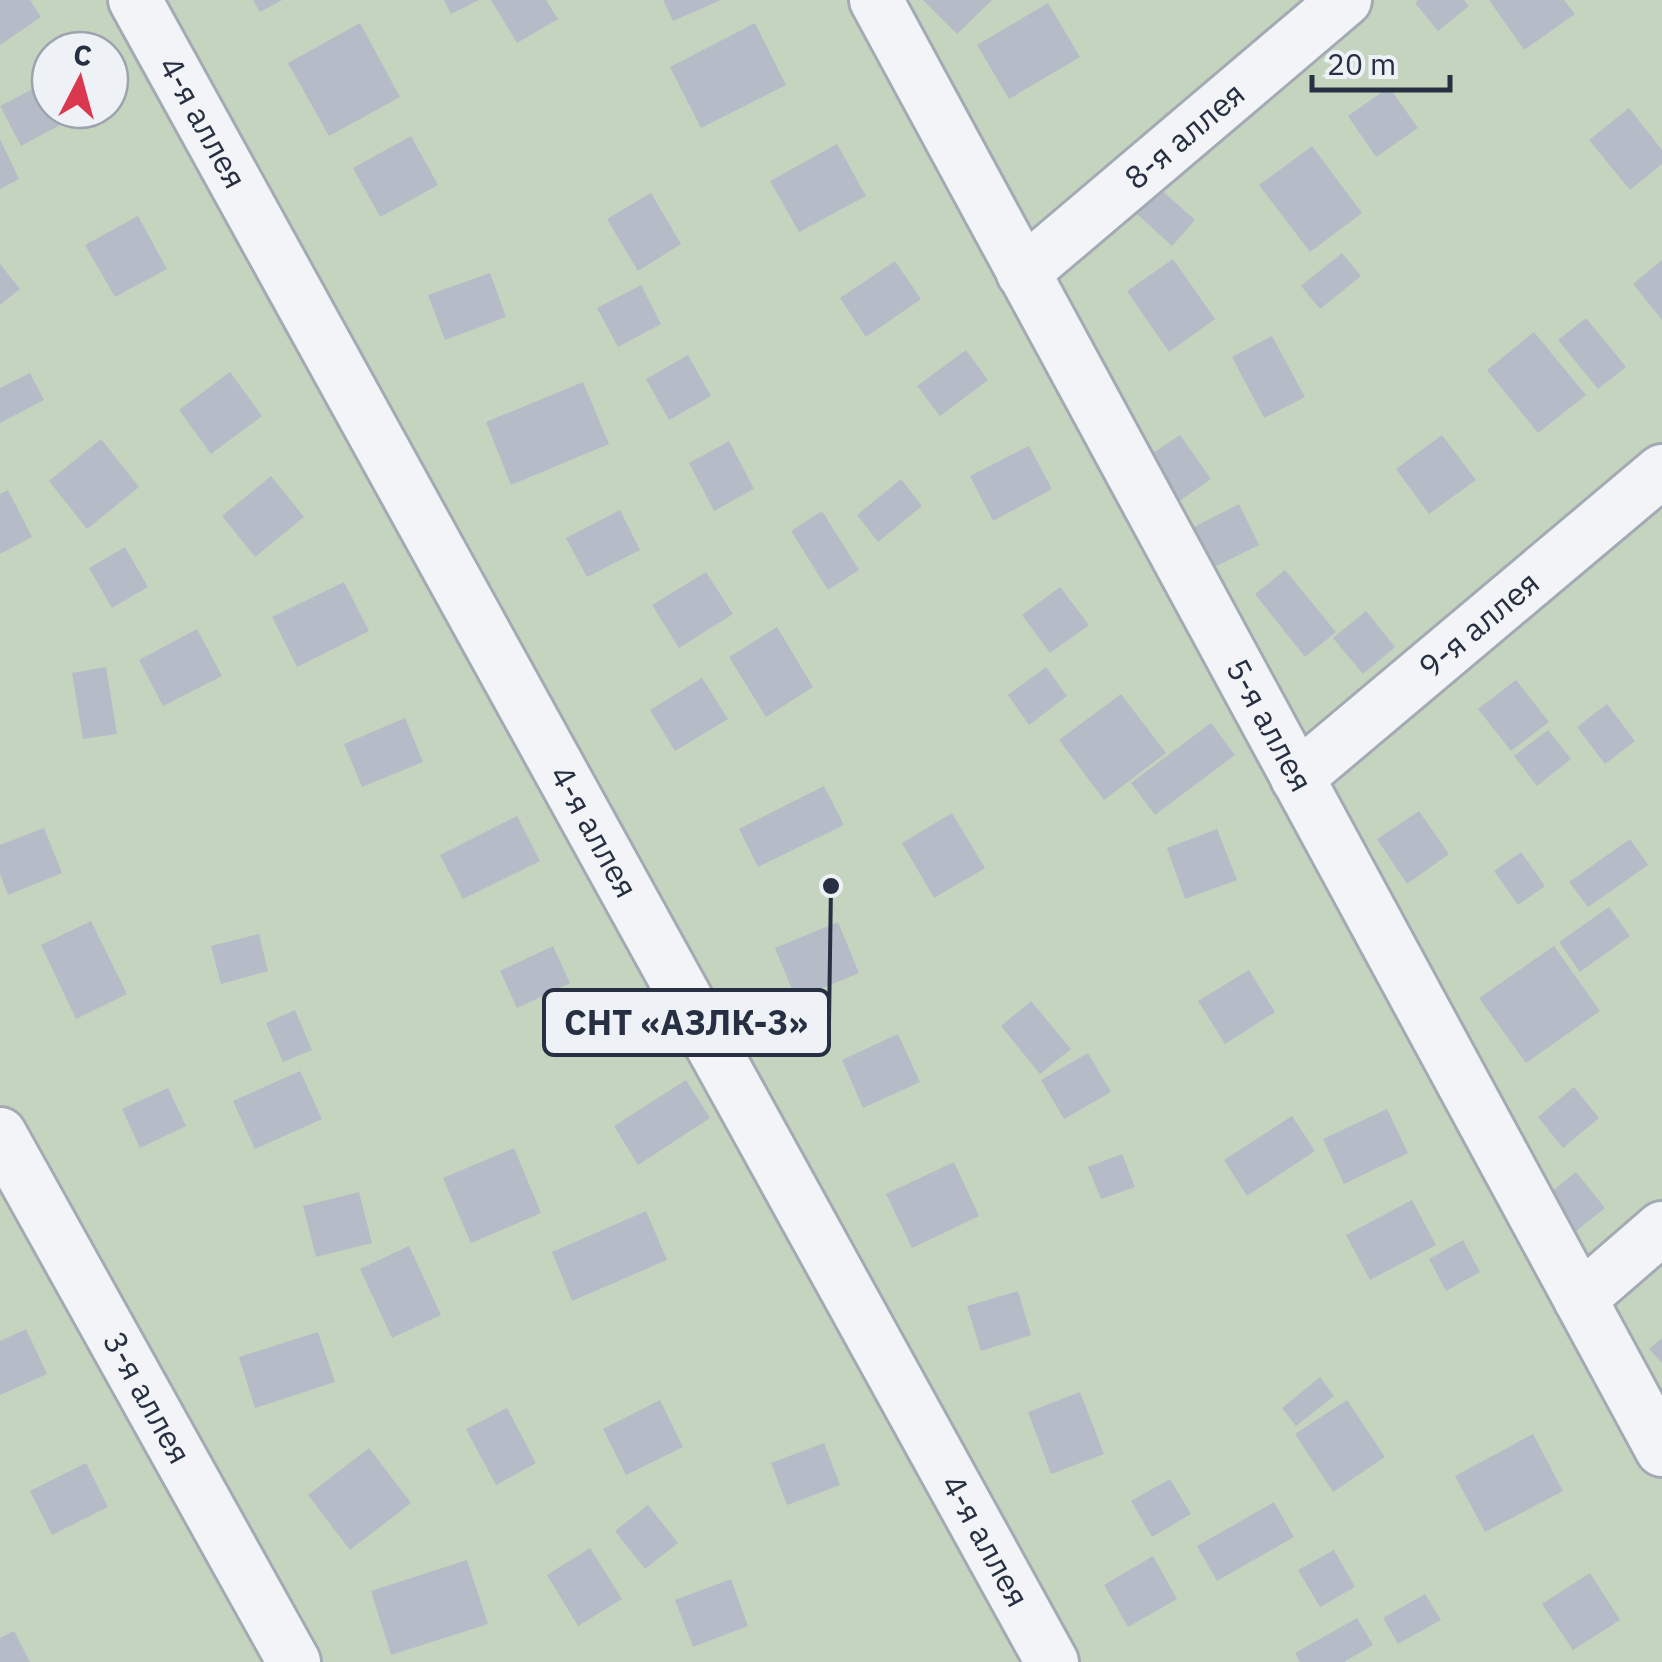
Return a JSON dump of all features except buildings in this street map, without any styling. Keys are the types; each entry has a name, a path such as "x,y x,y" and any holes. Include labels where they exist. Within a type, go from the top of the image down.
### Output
{"street":[{"name":"4-я аллея","path":"135,0 1052,1662"},
{"name":"5-я аллея","path":"876,0 1662,1450"},
{"name":"8-я аллея","path":"1023,273 1345,0"},
{"name":"9-я аллея","path":"1298,778 1662,472"},
{"name":"3-я аллея","path":"0,1134 294,1662"},
{"path":"1580,1299 1662,1228"}],"green space":[{"path":"0,0 1662,0 1662,1662 0,1662"}],"place":[{"name":"СНТ «АЗЛК-3»","path":"831,886"}]}
